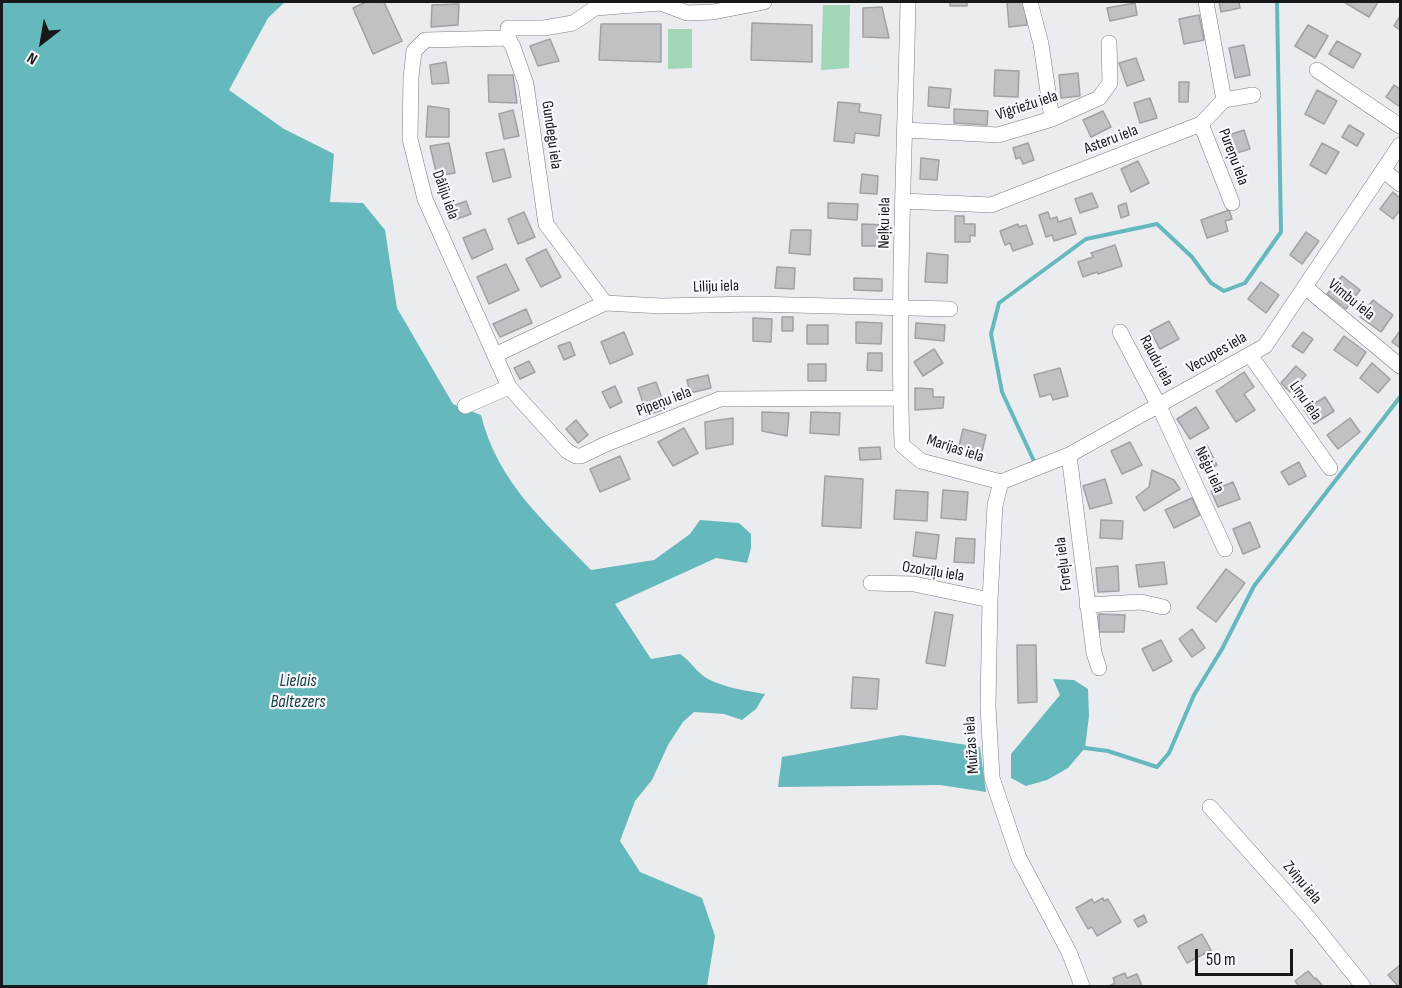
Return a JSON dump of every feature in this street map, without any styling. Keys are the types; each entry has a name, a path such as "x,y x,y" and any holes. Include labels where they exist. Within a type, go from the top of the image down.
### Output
{"street":[{"path":"507,38 508,28 544,28 573,22 595,8 661,3 687,13 713,12 764,2"},
{"name":"Neļķu iela","path":"902,445 900,398 908,2"},
{"path":"1029,2 1041,44 1052,119"},
{"path":"1206,2 1224,100 1253,95"},
{"name":"Dāliju iela","path":"495,355 425,199 410,139 411,77 414,51 425,40 507,38"},
{"name":"Gundegu iela","path":"507,38 513,47 526,84 546,224 605,303"},
{"name":"Vīgriežu iela","path":"906,130 998,135 1052,119 1099,98 1110,83 1109,43"},
{"path":"1317,70 1401,126"},
{"name":"Asteru iela","path":"903,201 991,205 1201,124 1224,100"},
{"name":"Pureņu iela","path":"1201,124 1232,203"},
{"name":"Vecupes iela","path":"1000,482 1069,455 1265,346 1401,145"},
{"path":"1383,170 1401,184"},
{"name":"Vimbu iela","path":"1305,286 1401,366"},
{"name":"Liliju iela","path":"495,355 605,303 661,306 753,304 950,309"},
{"name":"Raudu iela","path":"1120,332 1159,406"},
{"name":"Pīpeņu iela","path":"495,355 509,387 567,451 576,456 581,456 720,399 900,398"},
{"name":"Līņu iela","path":"1250,355 1330,468"},
{"path":"465,406 509,387"},
{"name":"Nēģu iela","path":"1159,406 1225,549"},
{"name":"Marijas iela","path":"902,445 921,461 1000,482"},
{"name":"Foreļu iela","path":"1069,455 1087,605 1094,653 1099,668"},
{"name":"Muižas iela","path":"1000,482 995,505 990,600 988,706 992,778 1019,858 1069,952 1082,987"},
{"name":"Ozolzīļu iela","path":"871,583 914,584 990,600"},
{"path":"1087,605 1131,602 1163,607"},
{"name":"Zvīņu iela","path":"1210,807 1307,916 1363,987"}],"green space":[{"path":"823,5 850,5 849,68 821,70"},
{"path":"668,29 692,29 692,68 668,69"}],"water":[{"name":"Lielais Baltezers","path":"2,2 285,2 268,18 229,90 284,129 334,154 330,202 363,203 385,230 397,308 453,404 481,415 499,461 525,500 591,570 654,560 690,534 700,520 739,523 751,534 751,548 747,563 716,558 615,604 651,659 680,654 701,674 714,682 765,694 756,709 742,720 724,714 694,712 683,722 668,745 652,780 635,801 620,841 640,872 702,898 715,936 707,986 2,986"},
{"path":"1053,679 1074,680 1088,689 1089,716 1085,748 1068,768 1047,780 1026,786 1011,778 1011,754 1060,695"},
{"path":"902,735 980,747 986,792 940,785 778,787 782,757"}],"building":[{"path":"366,2 384,2 402,41 373,54 353,8"},
{"path":"950,2 967,2 967,6 950,6"},
{"path":"1007,2 1025,2 1027,25 1009,27"},
{"path":"1219,2 1239,2 1240,8 1221,12"},
{"path":"1344,2 1378,2 1369,17"},
{"path":"1135,3 1137,15 1110,21 1107,8"},
{"path":"459,4 458,25 431,27 432,5"},
{"path":"882,7 889,38 863,37 863,8"},
{"path":"1199,15 1204,40 1184,44 1179,19"},
{"path":"1400,16 1400,30 1394,26"},
{"path":"752,23 812,25 812,62 751,60"},
{"path":"601,24 661,24 661,62 599,60"},
{"path":"1308,25 1328,36 1315,58 1295,46"},
{"path":"550,39 559,61 538,66 530,46"},
{"path":"1337,41 1361,54 1353,68 1329,54"},
{"path":"1244,45 1250,75 1235,78 1229,48"},
{"path":"1136,58 1144,80 1127,86 1119,63"},
{"path":"446,62 449,83 432,84 430,65"},
{"path":"995,70 1019,71 1018,97 994,96"},
{"path":"1078,73 1080,96 1061,98 1059,75"},
{"path":"488,75 513,75 517,103 489,102"},
{"path":"1179,82 1189,82 1188,102 1179,102"},
{"path":"1394,85 1400,89 1400,107 1386,97"},
{"path":"929,87 951,89 949,108 928,106"},
{"path":"1317,90 1337,101 1324,124 1305,114"},
{"path":"1150,98 1157,118 1140,123 1134,103"},
{"path":"838,102 860,104 859,112 881,115 879,136 855,133 854,143 834,141"},
{"path":"428,106 449,109 449,137 426,137"},
{"path":"954,109 988,111 987,125 954,123"},
{"path":"513,110 519,136 504,139 499,114"},
{"path":"1103,111 1111,127 1091,137 1083,120"},
{"path":"1349,125 1364,134 1357,146 1342,137"},
{"path":"1244,130 1250,149 1233,154 1226,136"},
{"path":"449,143 455,173 437,176 430,146"},
{"path":"1028,143 1034,160 1023,164 1020,157 1016,159 1013,148"},
{"path":"1322,143 1339,152 1326,174 1310,165"},
{"path":"504,149 511,177 493,182 486,153"},
{"path":"921,158 939,160 937,180 920,179"},
{"path":"1138,161 1149,183 1131,192 1121,169"},
{"path":"862,174 878,176 877,194 860,193"},
{"path":"1393,192 1400,198 1400,210 1393,219 1380,209"},
{"path":"1092,193 1098,207 1080,213 1075,199"},
{"path":"466,201 471,214 454,220 450,207"},
{"path":"828,203 858,204 857,220 828,218"},
{"path":"1126,203 1129,215 1121,218 1118,206"},
{"path":"1229,210 1232,219 1225,221 1228,231 1207,238 1201,220"},
{"path":"524,212 535,237 518,244 508,219"},
{"path":"1048,212 1050,219 1057,217 1058,222 1071,218 1076,234 1054,241 1052,235 1046,237 1039,215"},
{"path":"955,216 964,216 964,224 975,224 975,236 970,235 970,242 955,242"},
{"path":"862,224 887,225 886,246 862,246"},
{"path":"1018,224 1019,227 1026,225 1033,244 1013,251 1010,243 1005,245 1000,231"},
{"path":"485,229 493,249 472,259 463,238"},
{"path":"791,230 811,230 810,255 789,253"},
{"path":"1306,232 1319,241 1302,264 1290,255"},
{"path":"1115,245 1122,266 1083,277 1078,262 1093,257 1091,253"},
{"path":"546,249 561,277 541,287 526,259"},
{"path":"927,253 948,255 947,283 925,282"},
{"path":"506,264 519,290 489,304 477,277"},
{"path":"777,267 795,268 794,289 775,288"},
{"path":"1342,276 1360,290 1346,309 1327,294"},
{"path":"854,278 882,279 882,291 854,290"},
{"path":"1261,282 1279,295 1266,313 1248,299"},
{"path":"1373,300 1393,315 1381,332 1360,317"},
{"path":"526,309 532,323 500,337 493,324"},
{"path":"782,317 793,317 793,331 782,331"},
{"path":"753,318 772,319 771,342 753,341"},
{"path":"1169,321 1179,339 1160,349 1150,331"},
{"path":"856,322 882,323 881,344 856,343"},
{"path":"916,323 945,325 944,341 915,338"},
{"path":"807,325 828,325 828,344 807,344"},
{"path":"1400,331 1400,348 1392,342"},
{"path":"624,332 633,354 610,364 601,342"},
{"path":"1303,332 1313,339 1303,353 1292,346"},
{"path":"1344,336 1366,352 1357,366 1334,350"},
{"path":"570,342 575,355 564,360 558,346"},
{"path":"934,349 943,363 923,376 914,362"},
{"path":"868,353 882,353 882,371 867,370"},
{"path":"529,361 535,372 520,379 514,368"},
{"path":"1372,363 1390,379 1378,393 1360,378"},
{"path":"808,364 826,364 826,381 808,381"},
{"path":"1296,366 1306,375 1290,392 1281,383"},
{"path":"1060,368 1068,396 1053,400 1051,394 1040,397 1034,375"},
{"path":"1244,372 1254,387 1244,394 1255,410 1236,422 1216,391"},
{"path":"708,375 711,388 690,393 687,380"},
{"path":"656,382 666,409 647,415 638,388"},
{"path":"615,386 622,402 610,408 602,392"},
{"path":"915,388 933,389 933,397 944,397 943,408 915,410"},
{"path":"1325,397 1334,411 1314,424 1304,410"},
{"path":"1196,407 1209,428 1190,439 1177,419"},
{"path":"762,412 789,413 787,436 762,431"},
{"path":"811,412 840,413 839,435 810,433"},
{"path":"733,418 733,444 706,449 705,422"},
{"path":"1350,418 1360,432 1338,449 1327,435"},
{"path":"576,420 588,435 578,443 566,429"},
{"path":"684,428 698,453 673,466 658,442"},
{"path":"963,429 986,435 982,452 959,446"},
{"path":"1130,442 1142,465 1122,474 1111,451"},
{"path":"1207,445 1217,465 1204,472 1194,452"},
{"path":"880,447 881,459 860,460 859,448"},
{"path":"620,456 630,479 600,492 590,469"},
{"path":"1299,462 1306,476 1289,485 1281,472"},
{"path":"1152,470 1174,480 1180,489 1144,511 1136,497 1149,487"},
{"path":"825,476 863,479 861,528 822,526"},
{"path":"1105,479 1112,503 1090,509 1083,486"},
{"path":"1233,482 1240,499 1218,507 1211,491"},
{"path":"896,490 928,492 927,521 894,519"},
{"path":"943,490 968,492 966,520 941,518"},
{"path":"1192,498 1200,515 1174,528 1165,510"},
{"path":"1101,520 1123,521 1122,539 1100,538"},
{"path":"1250,522 1260,547 1243,554 1233,529"},
{"path":"916,532 939,535 936,559 913,556"},
{"path":"956,538 975,539 974,563 954,562"},
{"path":"1164,562 1167,584 1139,587 1136,565"},
{"path":"1118,566 1119,591 1098,592 1096,568"},
{"path":"1226,569 1245,583 1216,622 1197,608"},
{"path":"935,612 953,615 945,666 926,663"},
{"path":"1099,614 1125,615 1124,632 1099,632"},
{"path":"1192,629 1205,648 1192,657 1179,639"},
{"path":"1161,640 1172,661 1153,671 1142,649"},
{"path":"1017,645 1036,645 1037,702 1018,703"},
{"path":"853,677 879,679 877,709 851,708"},
{"path":"1103,898 1104,901 1108,899 1121,922 1097,936 1092,927 1088,929 1076,908 1092,899 1094,903"},
{"path":"1144,915 1147,922 1138,927 1134,920"},
{"path":"1202,934 1211,950 1187,963 1178,947"},
{"path":"1400,965 1400,986 1398,986 1388,975"},
{"path":"1308,971 1321,986 1299,986 1295,981"},
{"path":"1125,973 1127,978 1137,974 1142,986 1111,985 1115,983 1113,978"}],"waterway":[{"path":"1033,459 1002,392 991,334 999,303 1086,239 1157,224 1192,257 1211,283 1224,291 1245,283 1281,232 1277,2"},
{"path":"1085,748 1108,751 1157,767 1169,753 1194,695 1222,649 1254,586 1400,397"}]}
